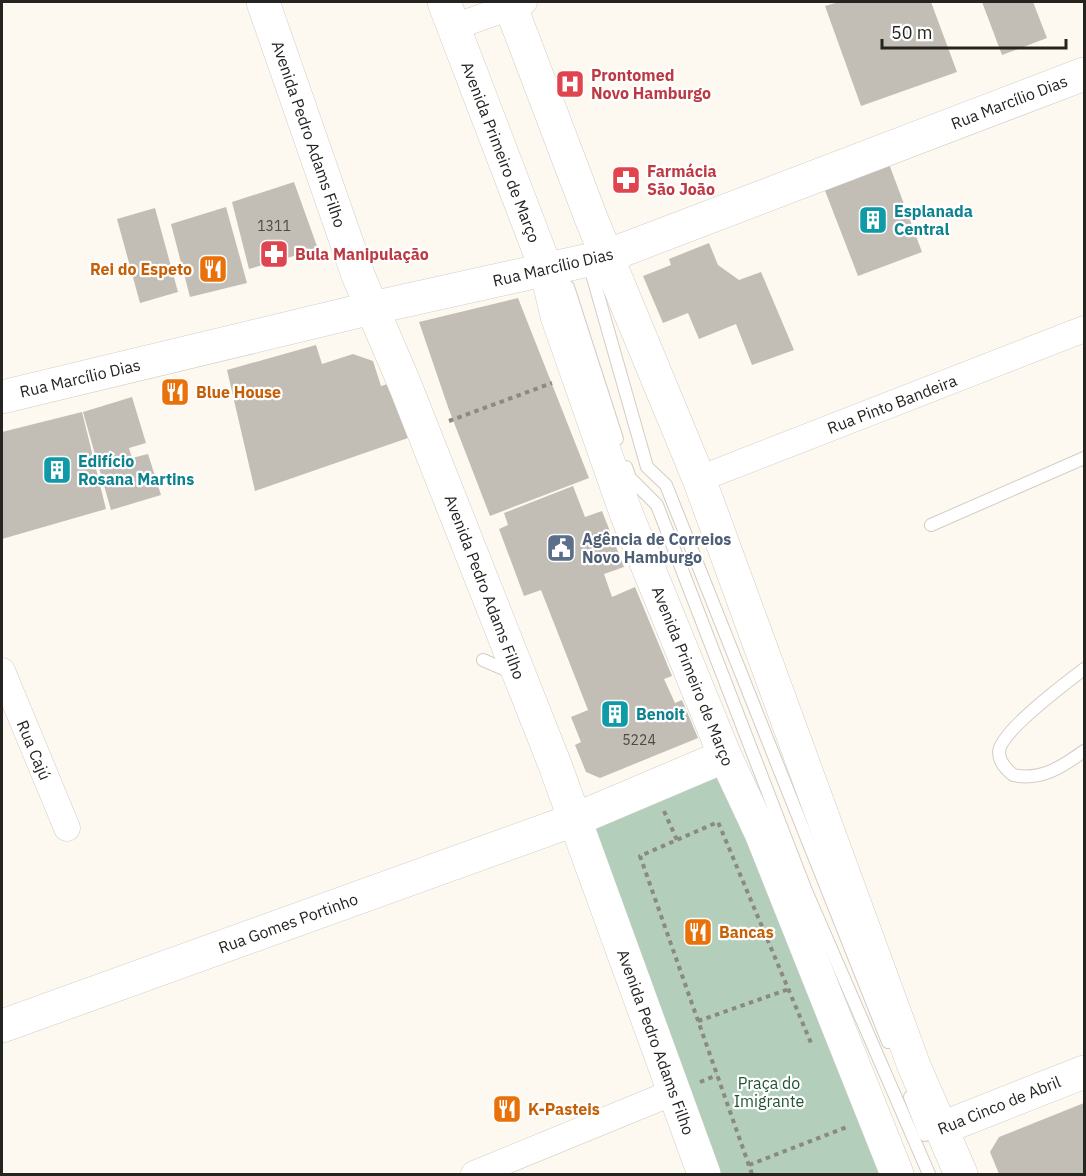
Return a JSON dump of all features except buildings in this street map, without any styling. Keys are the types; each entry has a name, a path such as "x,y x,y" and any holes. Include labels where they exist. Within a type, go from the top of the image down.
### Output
{"main road":[{"name":"Avenida Pedro Adams Filho","path":"263,2 372,308 423,430 587,852 704,1174"},
{"path":"515,3 591,218 597,258 699,479 914,1066 927,1135 961,1174"},
{"name":"Avenida Primeiro de Março","path":"449,14 546,269 557,316 626,513 725,756 773,863 803,984 897,1174"},
{"name":"Rua Marcílio Dias","path":"2,397 372,308 597,258 1084,74"},
{"name":"Rua Gomes Portinho","path":"2,1026 574,820 725,756"},
{"name":"Rua Cinco de Abril","path":"927,1135 1084,1071"}],"street":[{"path":"449,14 515,3"},
{"name":"Rua Pinto Bandeira","path":"699,479 1084,329"},
{"name":"Rua Cajú","path":"2,671 67,828"},
{"path":"474,1174 674,1092"}],"lane":[{"path":"597,258 647,467 666,485 894,1058"},
{"path":"546,269 568,287 630,478 657,505 806,891 927,1135"},
{"path":"931,525 1084,458"},
{"path":"483,660 519,676"},
{"path":"1084,669 1012,730 1002,742 999,753 1003,765 1013,775 1034,777 1050,772 1084,752"},
{"path":"773,863 806,891"},
{"path":"903,1080 927,1135 929,1174"}],"path":[{"path":"423,430 578,375"},
{"path":"752,1174 640,856 718,822 803,984 816,1053"},
{"path":"698,1021 803,984"},
{"path":"842,1117 851,1137"},
{"path":"749,1165 847,1127"}],"green space":[{"name":"Praça do Imigrante","path":"714,772 753,836 886,1174 715,1174 584,825"}],"place":[{"name":"Prontomed Novo Hamburgo","path":"570,84"},
{"name":"Farmácia São João","path":"626,180"},
{"name":"Esplanada Central","path":"873,220"},
{"name":"Bula Manipulação","path":"274,254"},
{"name":"Rei do Espeto","path":"213,269"},
{"name":"Blue House","path":"175,392"},
{"name":"Edifício Rosana Martins","path":"57,470"},
{"name":"Agência de Correios Novo Hamburgo","path":"561,548"},
{"name":"Benoit","path":"615,714"},
{"name":"Bancas","path":"698,932"},
{"name":"K-Pasteis","path":"507,1109"}]}
